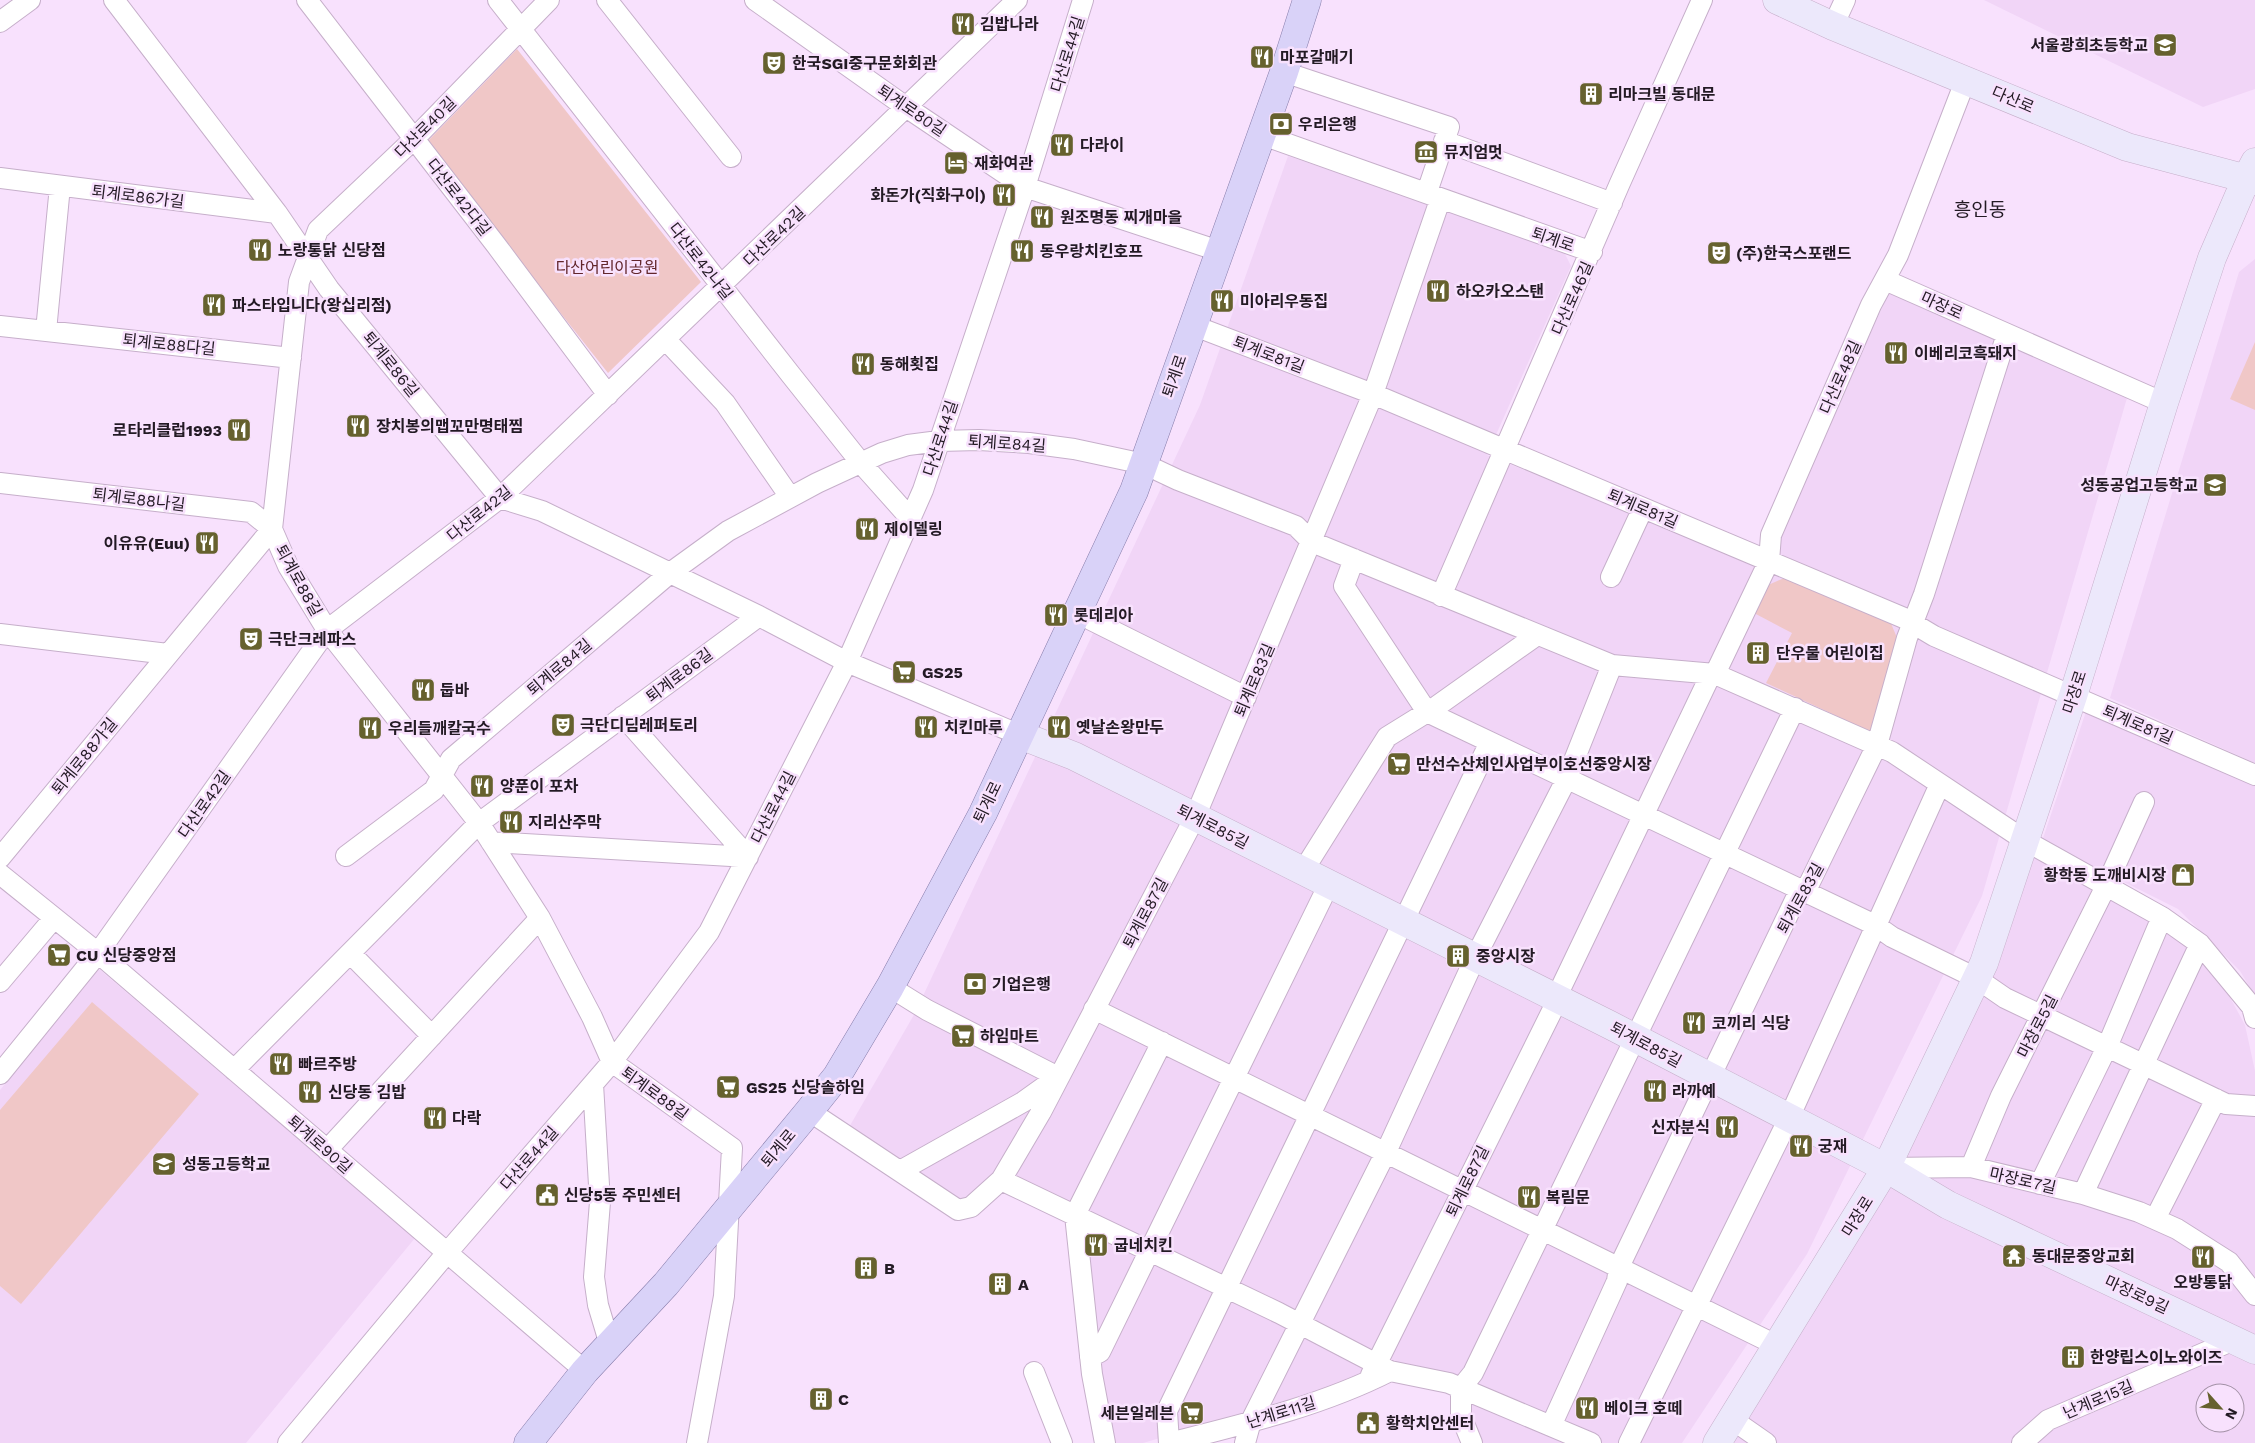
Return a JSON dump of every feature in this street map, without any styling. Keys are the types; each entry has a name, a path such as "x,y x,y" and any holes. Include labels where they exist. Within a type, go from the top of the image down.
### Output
{"main road":[{"name":"퇴계로","path":"528,1443 585,1372 666,1284 837,1076 890,987 983,813 1134,491 1218,251 1284,72 1307,0"},
{"name":"다산로","path":"1776,0 1833,26 1966,79 2127,147 2252,173"},
{"name":"마장로","path":"1717,1443 1886,1168 1984,963 2073,696 2164,403 2212,258 2252,173"},
{"name":"퇴계로85길","path":"1020,735 1074,756 1634,1037 1886,1168"},
{"name":"마장로9길","path":"1886,1168 1948,1205 2244,1345"}],"street":[{"path":"0,22 30,0"},
{"name":"퇴계로86길","path":"114,0 277,213 330,289 500,498"},
{"name":"다산로42다길","path":"308,0 608,395"},
{"name":"다산로42나길","path":"498,0 721,287 861,463 910,518"},
{"name":"다산로40길","path":"307,257 318,230 414,139 549,0"},
{"path":"607,0 731,157"},
{"name":"퇴계로80길","path":"755,0 906,107 1025,187 1218,251"},
{"name":"다산로42길","path":"0,1074 98,953 328,630 500,498 1017,0"},
{"name":"다산로44길","path":"288,1443 446,1254 612,1062 709,932 847,662 923,490 1025,187 1083,0"},
{"name":"다산로46길","path":"1441,596 1702,0"},
{"path":"1833,26 1845,0"},
{"path":"1284,72 1446,134 1612,203"},
{"name":"다산로48길","path":"1713,674 1769,561 1771,535 1871,305 1898,254 1966,79"},
{"name":"퇴계로","path":"1260,134 1592,252"},
{"path":"1312,542 1373,394 1433,196 1446,134"},
{"name":"퇴계로86가길","path":"0,178 277,213"},
{"path":"46,331 60,186"},
{"name":"퇴계로88길","path":"307,257 298,282 272,529 288,566 328,630 479,823 540,918 592,1018 612,1062 732,1148 729,1206"},
{"name":"마장로","path":"1885,280 2164,403"},
{"name":"퇴계로81길","path":"1192,325 1373,394 1506,448 1912,623 1934,636 2255,775"},
{"name":"퇴계로88다길","path":"0,326 291,358"},
{"path":"1878,746 1912,623 1924,594 2007,334"},
{"path":"666,340 725,403 790,497"},
{"name":"퇴계로84길","path":"346,856 434,790 451,759 670,573 728,531 790,497 861,463 908,445 939,441 979,440 1028,443 1074,449 1144,464"},
{"path":"1144,464 1178,480 1296,526 1312,542 1612,664 1713,674 1795,708 1892,752 2026,841 2162,917 2200,944 2252,1007 2255,1018"},
{"name":"퇴계로88나길","path":"0,483 250,512 272,529"},
{"path":"500,498 542,511 759,616 847,662 1020,735"},
{"path":"1611,577 1643,508"},
{"name":"퇴계로88가길","path":"0,858 272,529"},
{"name":"퇴계로83길","path":"1196,817 1312,542"},
{"path":"1354,559 1344,586 1427,712 1875,925 1892,937 1976,978 2005,998 2106,1047 2226,1104 2255,1106"},
{"path":"1077,613 1246,697"},
{"name":"퇴계로86길","path":"479,823 759,616"},
{"path":"0,634 168,654"},
{"path":"1302,871 1388,737 1537,635"},
{"path":"1245,1443 1251,1421 1386,1152 1476,958 1567,778 1612,664"},
{"path":"1557,998 1643,815 1713,674"},
{"path":"1472,1443 1462,1416 1461,1388 1473,1373 1634,1037 1795,708"},
{"name":"다산로44길","path":"623,716 748,857"},
{"path":"1169,1443 1167,1411 1490,742"},
{"name":"퇴계로83길","path":"1710,1077 1801,890 1809,884 1878,746"},
{"path":"1629,1443 1789,1118 1940,784"},
{"name":"마장로5길","path":"1970,1167 2001,1096 2043,1016 2144,802"},
{"name":"퇴계로87길","path":"809,1111 958,1210 971,1207 1001,1180 1041,1112 1196,817"},
{"path":"234,1070 479,823"},
{"path":"491,842 748,857"},
{"name":"퇴계로90길","path":"0,874 98,953 585,1372"},
{"path":"1090,1357 1100,1352 1329,884"},
{"path":"2040,1184 2106,1047 2162,917"},
{"path":"0,982 54,918"},
{"path":"327,1150 540,918"},
{"path":"2083,1194 2200,944"},
{"path":"350,953 432,1036"},
{"path":"890,987 927,1010 1058,1077"},
{"name":"퇴계로87길","path":"1366,1383 1384,1368 1463,1190 1557,998"},
{"path":"1094,1009 1778,1346"},
{"path":"1105,1443 1090,1357 1075,1215 1162,1042"},
{"name":"퇴계로87길","path":"900,1171 1023,1102 1058,1077"},
{"path":"1552,1426 1617,1281 1619,1267 1710,1077"},
{"path":"593,1084 600,1202 594,1277 598,1305 610,1345"},
{"path":"2155,1219 2216,1099"},
{"name":"마장로7길","path":"1886,1168 1970,1167 2083,1194 2155,1219 2177,1229 2229,1262 2255,1295"},
{"path":"1001,1180 1227,1288 1384,1368 1449,1383 1591,1443"},
{"path":"697,1443 724,1296 729,1206"},
{"name":"난계로15길","path":"2022,1443 2048,1420 2244,1345"},
{"path":"1034,1372 1062,1443"},
{"name":"난계로11길","path":"1169,1443 1251,1421 1353,1390 1366,1383"},
{"path":"1732,1420 1766,1443"}],"shaded area":[{"name":"서울광희초등학교","path":"1984,0 2255,0 2255,89 2203,107"},
{"path":"1288,156 1563,250 1571,266 1487,455 1762,566 1890,291 2127,398 1982,896 1807,1254 1682,1443 1598,1443 1392,1369 1143,1443 1109,1443 1080,1213 1007,1177 968,1202 960,1202 848,1129 915,1013 1200,405"},
{"name":"성동공업고등학교","path":"2255,259 2255,763 2110,698 2239,272"},
{"name":"황학동 도깨비시장","path":"2092,694 2255,767 2255,996 2240,971 2178,909 2042,841"},
{"path":"2036,850 2134,905 2214,968 2245,1025 2255,1071 2255,1443 1727,1443"},
{"name":"성동고등학교","path":"99,969 415,1238 246,1443 0,1443 0,1090"},
{"path":"1465,1392 1585,1443 1479,1443 1472,1436"}],"green space":[{"name":"다산어린이공원","path":"517,49 701,282 608,373 426,143"},
{"path":"2255,342 2255,410 2230,399"},
{"path":"1791,575 1890,621 1900,645 1873,733 1766,683 1792,633 1754,613 1766,586"},
{"path":"92,1002 199,1094 21,1304 0,1286 0,1110"}],"place":[{"name":"김밥나라","path":"963,24"},
{"name":"서울광희초등학교","path":"2165,45"},
{"name":"마포갈매기","path":"1262,57"},
{"name":"한국SGI중구문화회관","path":"774,63"},
{"name":"리마크빌 동대문","path":"1591,94"},
{"name":"우리은행","path":"1281,124"},
{"name":"다라이","path":"1062,145"},
{"name":"뮤지엄멋","path":"1426,152"},
{"name":"재화여관","path":"956,163"},
{"name":"화돈가(직화구이)","path":"1004,195"},
{"name":"원조명동 찌개마을","path":"1042,217"},
{"name":"노랑통닭 신당점","path":"260,250"},
{"name":"동우랑치킨호프","path":"1022,251"},
{"name":"(주)한국스포랜드","path":"1719,253"},
{"name":"하오카오스탠","path":"1438,291"},
{"name":"미아리우동집","path":"1222,301"},
{"name":"파스타입니다(왕십리점)","path":"214,305"},
{"name":"이베리코흑돼지","path":"1896,353"},
{"name":"동해횟집","path":"863,364"},
{"name":"장치봉의맵꼬만명태찜","path":"358,426"},
{"name":"로타리클럽1993","path":"239,430"},
{"name":"성동공업고등학교","path":"2215,485"},
{"name":"제이델링","path":"867,529"},
{"name":"이유유(Euu)","path":"207,543"},
{"name":"롯데리아","path":"1056,615"},
{"name":"극단크레파스","path":"251,639"},
{"name":"단우물 어린이집","path":"1758,653"},
{"name":"GS25","path":"904,672"},
{"name":"둡바","path":"423,690"},
{"name":"극단디딤레퍼토리","path":"563,725"},
{"name":"치킨마루","path":"926,727"},
{"name":"옛날손왕만두","path":"1059,727"},
{"name":"우리들깨칼국수","path":"370,728"},
{"name":"만선수산체인사업부이호선중앙시장","path":"1399,764"},
{"name":"양푼이 포차","path":"482,786"},
{"name":"지리산주막","path":"511,822"},
{"name":"황학동 도깨비시장","path":"2183,875"},
{"name":"CU 신당중앙점","path":"59,955"},
{"name":"중앙시장","path":"1458,956"},
{"name":"기업은행","path":"975,984"},
{"name":"코끼리 식당","path":"1694,1023"},
{"name":"하임마트","path":"963,1036"},
{"name":"빠르주방","path":"281,1064"},
{"name":"GS25 신당솔하임","path":"728,1087"},
{"name":"라까예","path":"1655,1091"},
{"name":"신당동 김밥","path":"310,1092"},
{"name":"다락","path":"435,1118"},
{"name":"신자분식","path":"1727,1127"},
{"name":"궁재","path":"1801,1146"},
{"name":"성동고등학교","path":"164,1164"},
{"name":"신당5동 주민센터","path":"547,1195"},
{"name":"복림문","path":"1529,1197"},
{"name":"굽네치킨","path":"1096,1245"},
{"name":"동대문중앙교회","path":"2014,1256"},
{"name":"오방통닭","path":"2203,1257"},
{"name":"B","path":"866,1268"},
{"name":"A","path":"1000,1284"},
{"name":"한양립스이노와이즈","path":"2073,1357"},
{"name":"C","path":"821,1399"},
{"name":"베이크 호떼","path":"1587,1408"},
{"name":"세븐일레븐","path":"1192,1413"},
{"name":"황학치안센터","path":"1368,1423"}],"district":[{"name":"흥인동","path":"1980,209"}]}
